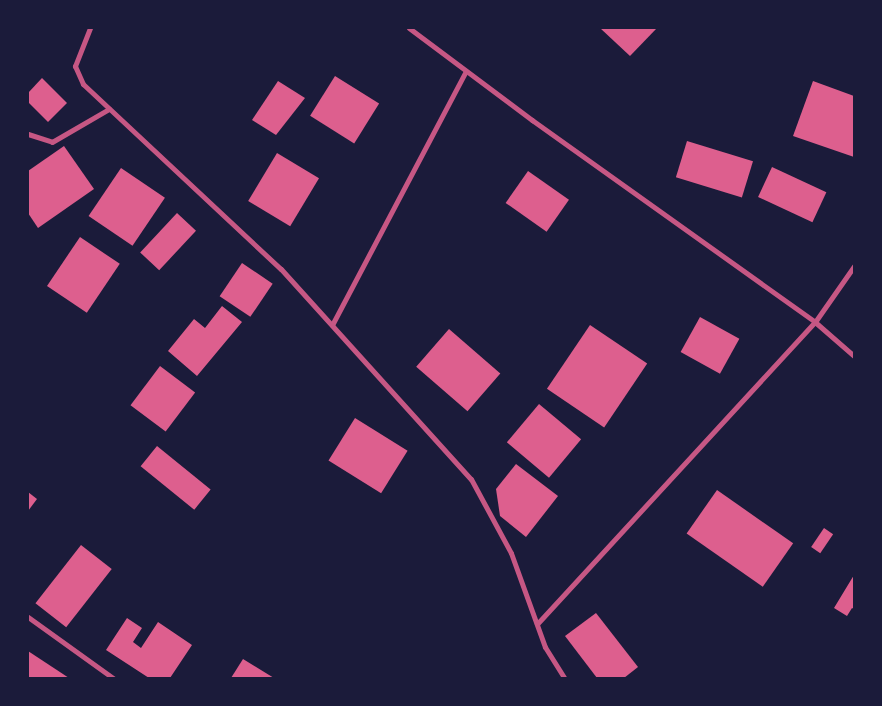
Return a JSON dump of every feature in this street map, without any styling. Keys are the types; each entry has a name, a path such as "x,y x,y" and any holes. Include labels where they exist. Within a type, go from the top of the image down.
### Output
{"street":[{"path":"90,28 75,66 83,84 281,269 471,479 511,553 545,647 564,678"},
{"path":"409,28 815,322 854,356"},
{"path":"332,325 466,71"},
{"path":"28,134 52,142 109,109"},
{"path":"536,624 815,322 854,266"},
{"path":"28,617 113,678"}],"building":[{"path":"600,28 657,28 630,56"},
{"path":"335,76 379,104 354,143 310,116"},
{"path":"42,78 67,103 48,122 28,102 28,93"},
{"path":"278,81 305,98 276,135 252,120"},
{"path":"813,81 854,96 854,157 793,136"},
{"path":"687,141 753,161 742,198 676,177"},
{"path":"64,146 94,189 38,228 28,213 28,171"},
{"path":"277,153 319,178 290,226 248,201"},
{"path":"772,167 826,192 812,222 758,197"},
{"path":"121,168 165,198 133,246 89,216"},
{"path":"528,171 569,200 547,232 506,203"},
{"path":"177,213 196,231 159,270 140,252"},
{"path":"80,237 120,264 87,313 47,286"},
{"path":"242,263 273,284 250,317 220,296"},
{"path":"222,306 242,322 197,376 168,351 194,319 205,328"},
{"path":"700,317 739,339 720,374 681,352"},
{"path":"590,325 647,364 604,427 547,389"},
{"path":"449,329 500,374 468,411 416,367"},
{"path":"160,366 195,392 166,432 131,405"},
{"path":"539,404 581,439 549,478 507,442"},
{"path":"355,418 408,451 381,493 329,460"},
{"path":"157,446 211,489 194,510 141,466"},
{"path":"516,464 558,496 526,537 500,516 496,489"},
{"path":"717,490 793,543 763,587 687,533"},
{"path":"28,492 37,499 28,511"},
{"path":"824,528 833,534 820,553 811,547"},
{"path":"81,545 112,569 66,627 35,603"},
{"path":"854,575 854,609 852,608 847,616 834,608"},
{"path":"596,613 638,667 624,678 597,678 565,636"},
{"path":"127,618 142,628 133,642 141,648 158,622 192,645 170,678 149,678 106,650"},
{"path":"28,651 69,678 28,678"},
{"path":"243,659 274,678 231,678"}]}
